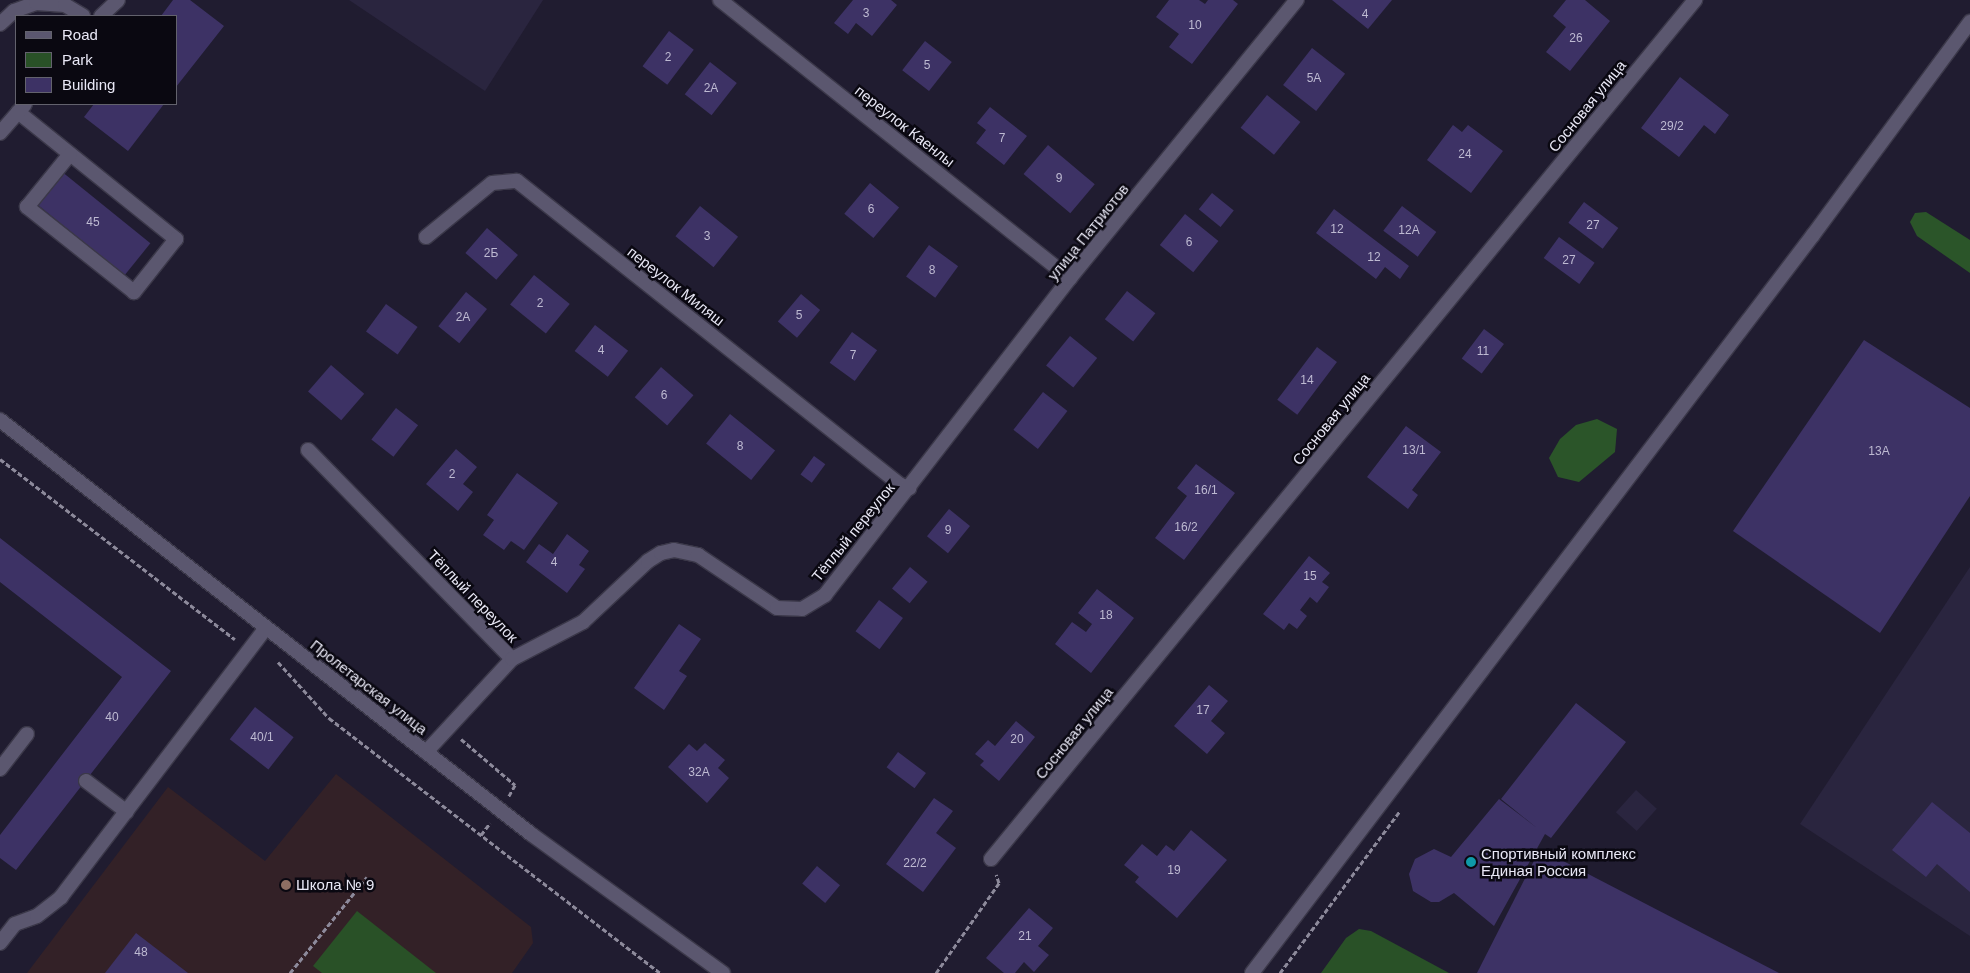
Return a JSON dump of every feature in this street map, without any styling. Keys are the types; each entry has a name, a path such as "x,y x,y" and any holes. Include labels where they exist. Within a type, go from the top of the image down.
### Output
{"street":[{"path":"102,15 118,0"},
{"name":"переулок Каенлы","path":"720,0 1070,278"},
{"name":"улица Патриотов","path":"905,487 1070,278 1297,0"},
{"name":"Сосновая улица","path":"991,859 1695,0"},
{"path":"0,24 14,11 36,3 65,6 81,15"},
{"path":"1252,973 1812,235 1970,22"},
{"path":"0,133 21,108 70,154 176,239 134,292 28,207 70,154"},
{"name":"переулок Миляш","path":"426,237 492,183 517,181 905,487"},
{"name":"Пролетарская улица","path":"0,420 531,834 723,973"},
{"name":"Тёплый переулок","path":"308,450 512,659 583,622 648,561 674,550 698,555 777,608 789,610 808,606 824,595 905,487"},
{"path":"0,943 15,924 37,916 61,897 266,628"},
{"path":"426,752 512,659"},
{"path":"0,769 27,734"},
{"path":"86,781 126,812"}],"path":[{"path":"0,460 254,645 328,718 660,973"},
{"path":"936,973 1000,883 991,859"},
{"path":"290,973 367,877"}],"shaded area":[{"path":"349,0 543,0 485,91"},
{"path":"1970,567 1970,936 1800,824"},
{"name":"Школа № 9","path":"336,774 531,927 533,943 512,973 27,973 168,787 265,861"},
{"path":"1636,790 1657,809 1637,831 1616,812"}],"green space":[{"path":"1926,212 1970,240 1970,273 1917,236 1910,222 1915,213"},
{"path":"1597,419 1617,429 1615,452 1579,482 1558,477 1549,458 1560,439 1576,425"},
{"path":"357,911 436,973 322,973 313,966"},
{"path":"1359,929 1371,931 1449,973 1321,973 1346,938"}],"building":[{"path":"173,0 190,0 224,26 178,84 178,15 162,15"},
{"path":"853,0 891,0 897,5 872,36 856,23 848,34 834,23"},
{"path":"1169,0 1199,0 1205,4 1208,0 1233,0 1238,4 1192,64 1169,47 1179,34 1156,17"},
{"path":"1332,0 1392,0 1368,29"},
{"path":"1566,0 1585,0 1610,21 1570,71 1546,52 1566,27 1553,16"},
{"path":"669,31 694,50 667,85 643,66"},
{"path":"925,41 952,62 929,91 902,70"},
{"path":"1312,48 1345,74 1316,111 1283,85"},
{"path":"710,62 737,83 712,115 685,94"},
{"path":"1680,77 1729,115 1715,134 1704,125 1679,157 1641,128"},
{"path":"1267,95 1300,122 1274,155 1241,128"},
{"path":"93,105 163,105 128,151 84,117"},
{"path":"990,107 1027,136 1004,165 976,143 986,130 977,123"},
{"path":"1453,125 1462,132 1468,125 1503,151 1471,193 1427,160"},
{"path":"1048,145 1095,184 1070,213 1024,174"},
{"path":"61,171 150,243 125,275 35,203"},
{"path":"870,183 899,207 873,238 844,214"},
{"path":"1212,193 1234,211 1221,227 1199,209"},
{"path":"1584,202 1618,228 1603,249 1568,223"},
{"path":"700,206 738,237 714,267 675,236"},
{"path":"1402,206 1436,232 1418,257 1383,231"},
{"path":"1334,209 1409,266 1400,279 1385,267 1376,279 1316,233"},
{"path":"1185,214 1218,241 1193,272 1160,245"},
{"path":"487,228 518,255 496,280 465,253"},
{"path":"1559,237 1595,263 1579,284 1544,258"},
{"path":"929,245 958,266 935,298 906,277"},
{"path":"534,275 570,304 546,333 510,305"},
{"path":"1127,291 1155,313 1133,342 1105,319"},
{"path":"466,292 487,309 459,343 438,326"},
{"path":"801,294 820,310 797,338 778,322"},
{"path":"386,304 418,327 398,354 366,332"},
{"path":"595,325 628,351 608,377 575,351"},
{"path":"1484,329 1504,344 1482,374 1462,359"},
{"path":"852,332 877,350 855,381 830,363"},
{"path":"1070,336 1097,358 1073,388 1046,366"},
{"path":"1864,340 1970,408 1970,496 1880,633 1733,531"},
{"path":"1317,347 1337,362 1297,415 1277,400"},
{"path":"331,365 364,394 341,420 308,391"},
{"path":"661,367 693,395 667,425 635,397"},
{"path":"1043,392 1067,411 1038,449 1013,430"},
{"path":"396,408 418,425 393,457 371,440"},
{"path":"730,414 775,451 751,480 706,444"},
{"path":"1406,426 1441,452 1412,490 1418,495 1408,509 1367,477"},
{"path":"456,449 477,467 463,484 473,492 458,511 426,484"},
{"path":"814,456 825,464 812,483 800,475"},
{"path":"1196,464 1235,493 1184,560 1155,538 1187,496 1177,488"},
{"path":"517,473 558,503 524,550 511,541 504,550 483,535 494,520 487,515"},
{"path":"949,509 970,526 948,553 927,536"},
{"path":"567,534 589,551 579,565 585,569 567,593 526,562 539,544 553,554"},
{"path":"0,538 171,671 16,870 0,858 0,835 122,677 0,582"},
{"path":"1309,556 1330,573 1322,582 1329,587 1317,603 1310,597 1300,610 1307,616 1297,629 1289,623 1284,630 1263,614"},
{"path":"910,567 928,582 910,603 892,588"},
{"path":"1097,589 1134,618 1091,673 1055,644 1072,622 1086,632 1092,624 1078,613"},
{"path":"879,600 903,618 879,649 856,631"},
{"path":"679,624 701,639 679,671 687,676 664,710 634,688"},
{"path":"1209,685 1228,701 1211,721 1225,733 1207,754 1174,726"},
{"path":"1576,703 1626,742 1551,838 1545,834 1494,926 1454,893 1439,902 1431,902 1413,891 1409,874 1415,859 1434,849 1451,857 1499,799 1537,828 1501,799"},
{"path":"255,707 294,737 268,769 230,739"},
{"path":"1016,721 1035,737 999,781 980,765 984,761 975,754 988,740 995,746"},
{"path":"705,743 725,760 718,768 729,778 707,803 668,767 689,744 697,751"},
{"path":"898,752 926,773 915,788 887,767"},
{"path":"934,798 953,811 936,833 956,848 923,892 886,864"},
{"path":"1932,802 1970,833 1970,892 1937,864 1926,877 1892,850"},
{"path":"1191,830 1227,860 1177,918 1135,882 1139,877 1124,865 1142,844 1157,856 1166,845 1174,851"},
{"path":"1540,849 1779,973 1477,973"},
{"path":"817,866 840,885 825,903 802,884"},
{"path":"1029,908 1053,928 1038,946 1049,955 1034,972 1024,962 1015,973 1004,973 986,958"},
{"path":"136,933 188,973 105,973"}],"place":[{"name":"Спортивный комплекс Единая Россия","path":"1471,862"},
{"name":"Школа № 9","path":"286,885"}]}
